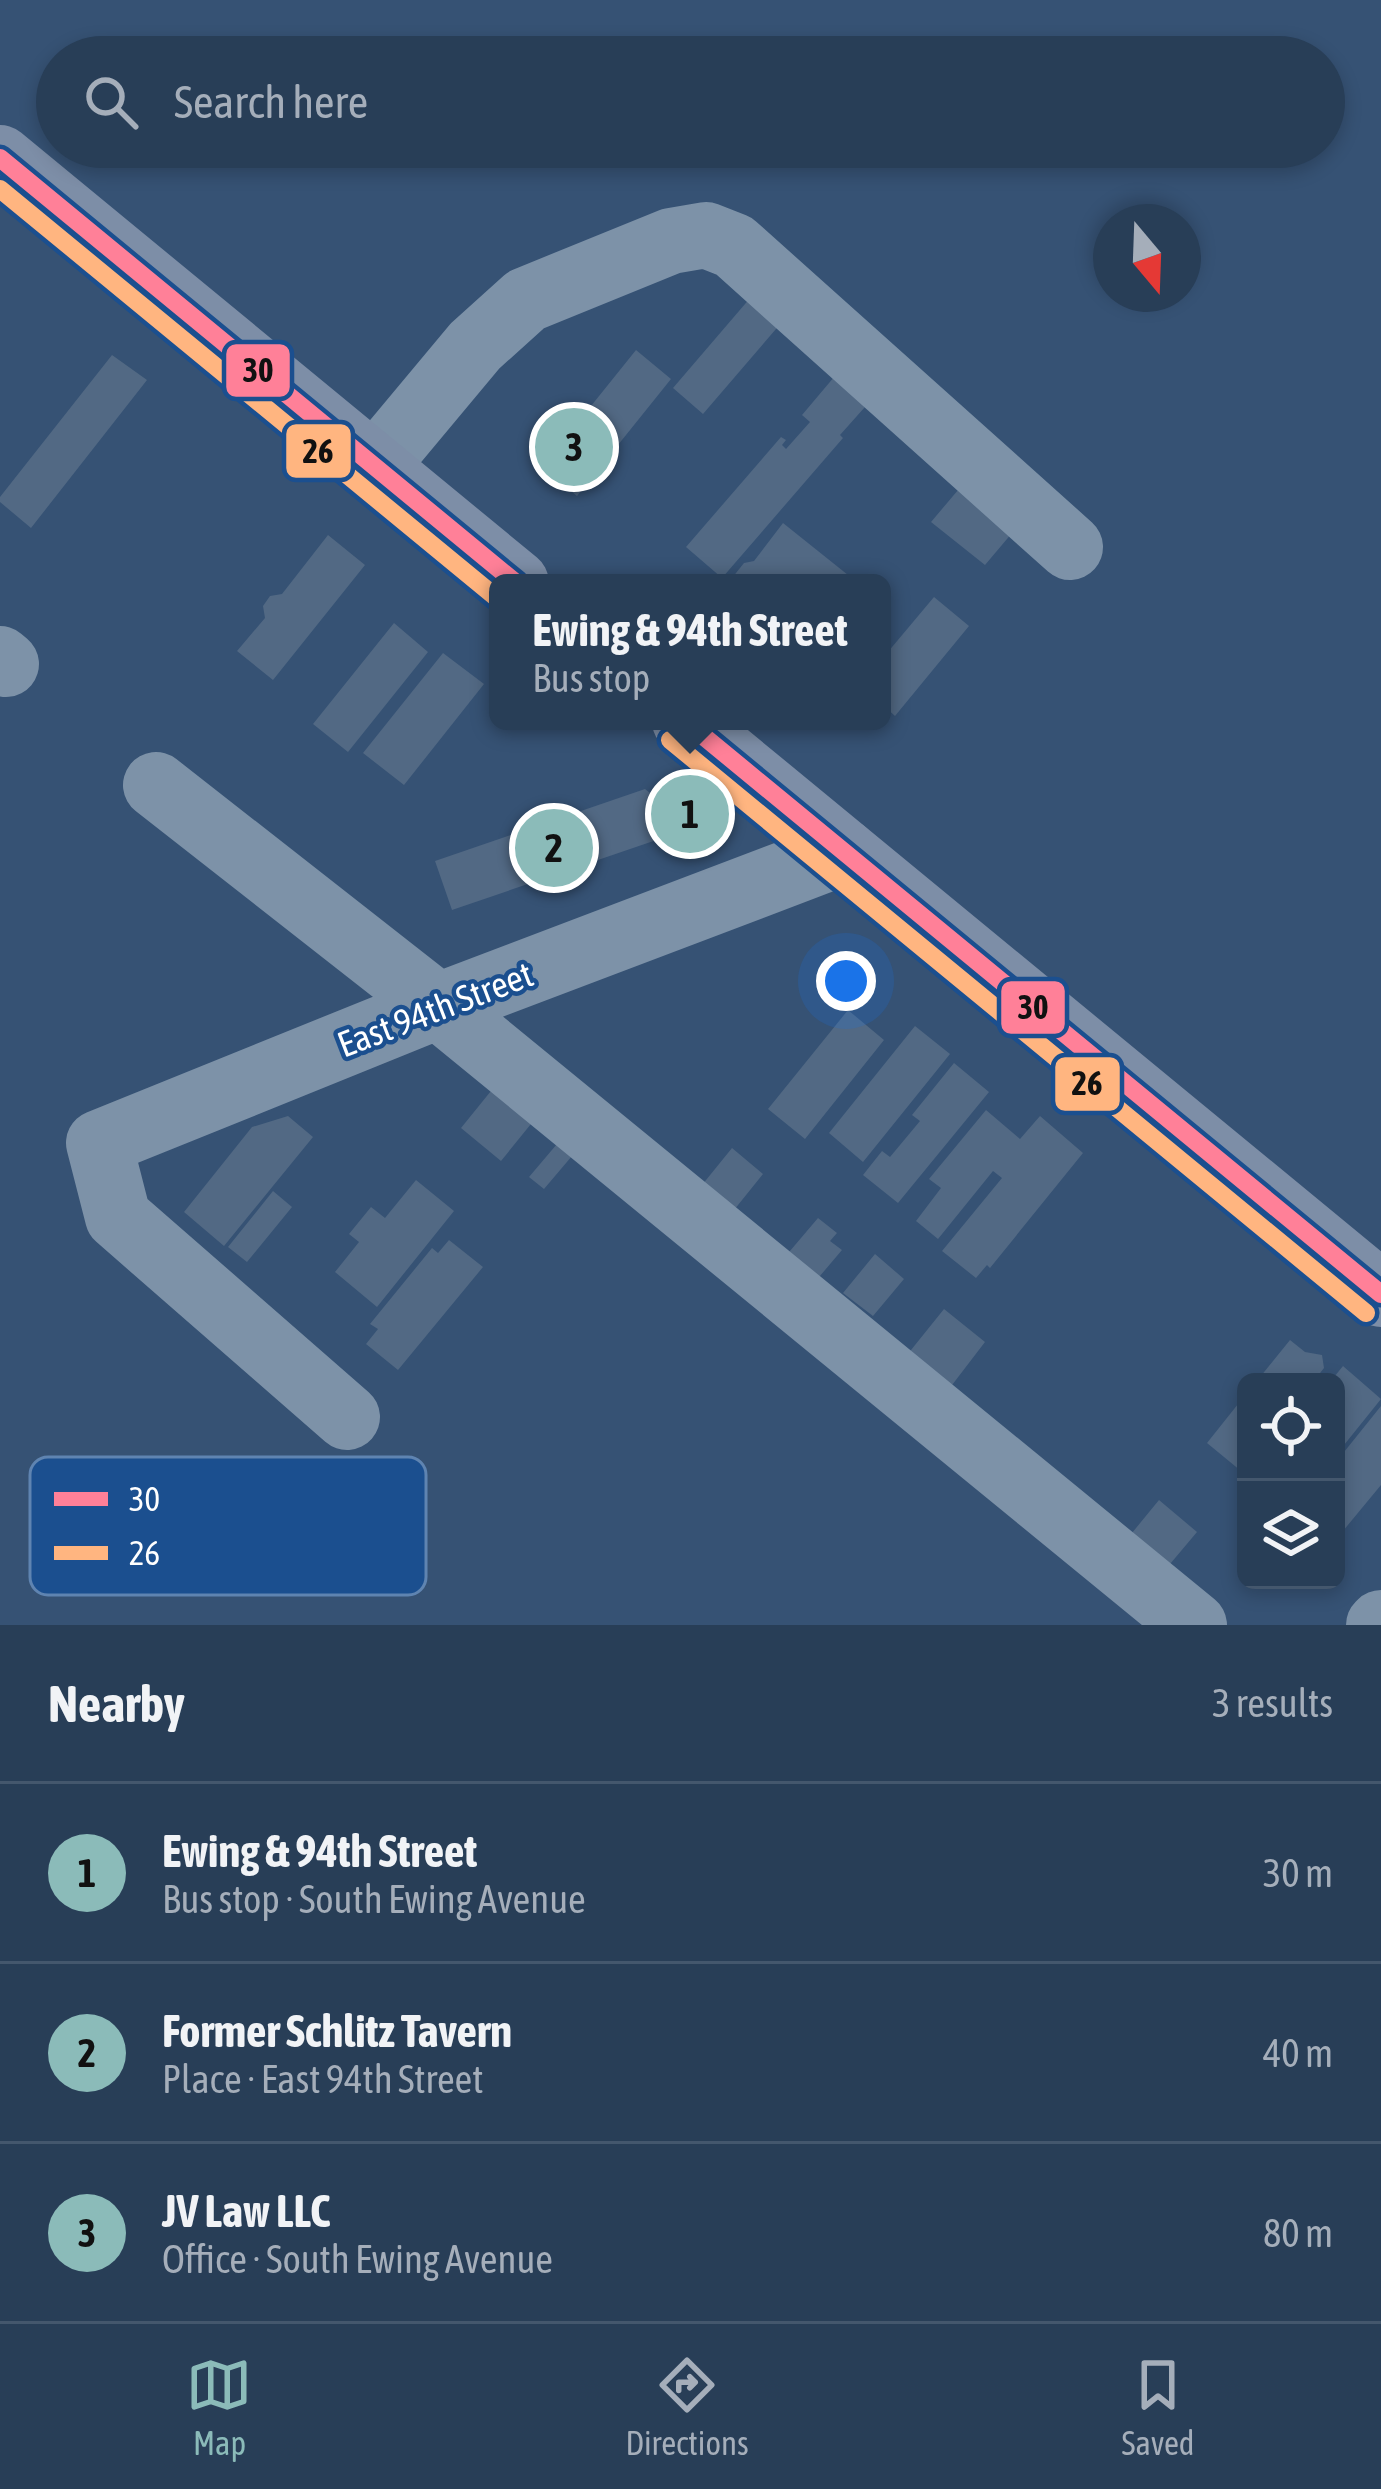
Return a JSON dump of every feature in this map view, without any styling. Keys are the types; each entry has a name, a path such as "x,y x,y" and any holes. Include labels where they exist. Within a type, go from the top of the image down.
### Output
{"main road":[{"path":"0,158 505,574"},
{"path":"696,730 1381,1294"}],"street":[{"path":"374,466 475,346 526,300 671,241 706,235 734,245 1070,547"},
{"path":"156,785 438,1006 1194,1625"},
{"name":"East 94th Street","path":"347,1417 118,1217 99,1143 438,1006 844,852"}],"building":[{"path":"751,297 782,322 703,414 673,388"},
{"path":"636,350 671,379 577,496 542,467"},
{"path":"112,355 147,380 31,528 0,497"},
{"path":"840,370 873,398 725,574 717,574 686,547 781,437 786,449 810,422 802,415"},
{"path":"964,483 1018,526 985,565 931,522"},
{"path":"783,523 847,574 735,574 744,563 754,561"},
{"path":"328,535 365,565 273,680 237,651 265,618 263,606 270,596 282,594"},
{"path":"934,597 969,626 895,716 891,712 891,648"},
{"path":"394,623 428,652 348,752 313,724"},
{"path":"443,653 484,684 404,785 363,753"},
{"path":"645,789 679,816 674,834 452,910 435,861"},
{"path":"848,1010 884,1040 805,1139 768,1109"},
{"path":"915,1026 950,1054 863,1162 829,1133"},
{"path":"954,1063 989,1092 898,1203 863,1175 882,1151 890,1157 920,1121 912,1115"},
{"path":"495,1086 535,1119 501,1161 461,1128"},
{"path":"986,1110 1020,1139 1040,1116 1083,1153 990,1268 987,1265 976,1278 942,1251 1002,1178 993,1171 938,1239 916,1221 941,1188 929,1179"},
{"path":"288,1116 313,1137 224,1246 184,1212 252,1127"},
{"path":"557,1144 572,1156 544,1189 529,1177"},
{"path":"732,1148 763,1174 734,1210 702,1185"},
{"path":"416,1180 454,1211 377,1307 335,1272 359,1242 349,1234 371,1207 385,1218"},
{"path":"273,1191 292,1207 247,1262 228,1247"},
{"path":"818,1218 837,1233 830,1241 842,1250 814,1283 784,1258"},
{"path":"449,1240 483,1267 398,1370 366,1344 378,1329 370,1324 432,1248 438,1253"},
{"path":"875,1254 904,1279 873,1316 843,1293"},
{"path":"944,1309 985,1342 949,1389 907,1355"},
{"path":"1290,1340 1305,1352 1322,1355 1320,1373 1263,1373"},
{"path":"1343,1366 1381,1399 1345,1444 1345,1373 1337,1373"},
{"path":"1237,1405 1237,1468 1207,1443"},
{"path":"1381,1406 1381,1485 1345,1529 1345,1481 1345,1451"},
{"path":"1159,1500 1197,1532 1165,1570 1127,1539"}],"transit line":[{"name":"30","path":"0,158 505,574"},
{"name":"26","path":"0,189 489,592"},
{"name":"30","path":"696,730 1381,1294"},
{"name":"26","path":"670,740 1366,1313"}],"place":[{"name":"JV Law LLC","path":"574,447"},
{"name":"Ewing & 94th Street","path":"690,814"},
{"name":"Former Schlitz Tavern","path":"554,848"}]}
